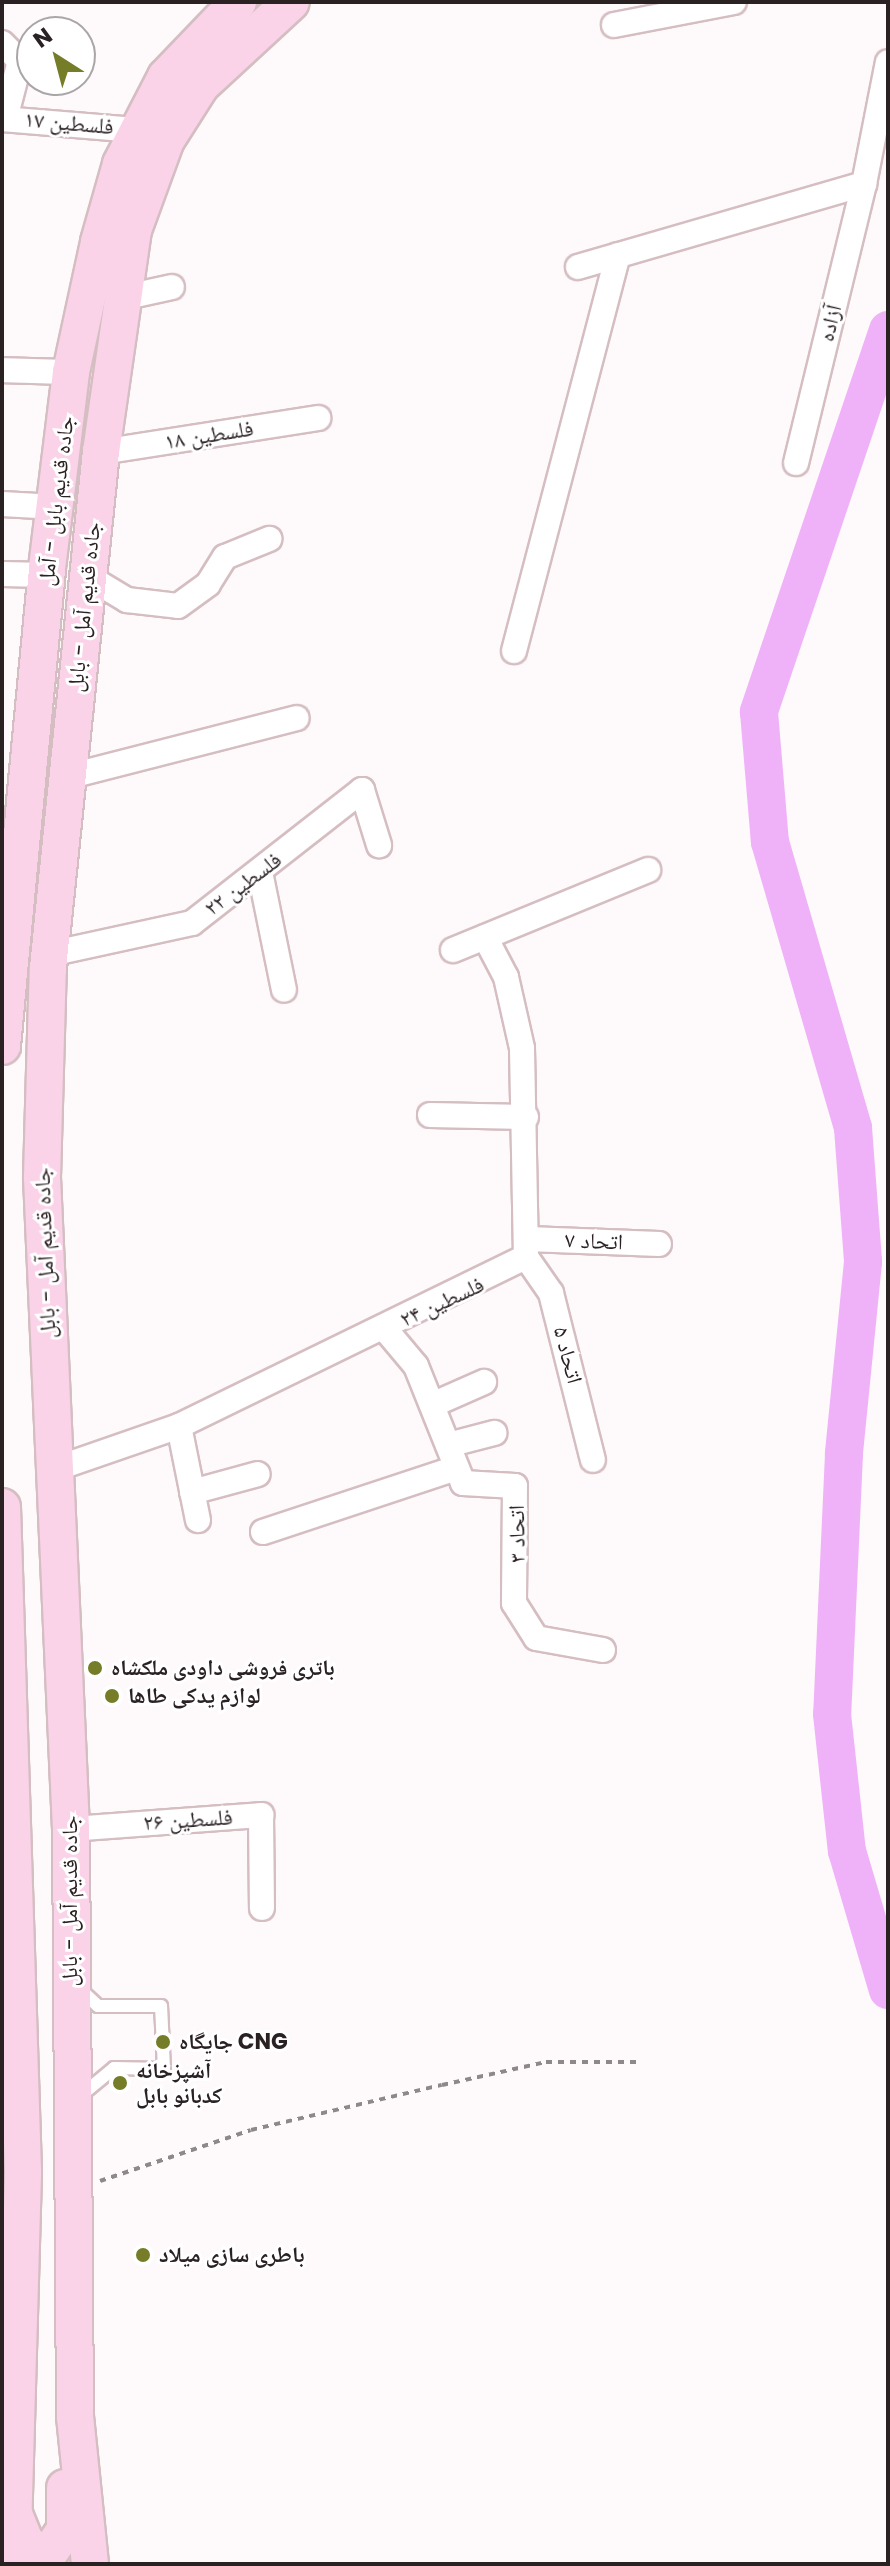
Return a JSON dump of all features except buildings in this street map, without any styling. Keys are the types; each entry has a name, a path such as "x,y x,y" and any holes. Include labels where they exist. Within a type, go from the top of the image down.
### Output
{"main road":[{"name":"جاده قدیم بابل - آمل","path":"2,1046 11,848 71,372 99,242 136,130 166,77 238,2"},
{"name":"جاده قدیم آمل - بابل","path":"90,2564 75,2416 71,1829 40,1098 50,954 101,452 133,230 166,140 201,85 291,2"},
{"path":"2,1507 12,2104 9,2502 12,2564"},
{"path":"9,2502 26,2544 38,2555 58,2550 75,2416"}],"street":[{"path":"614,25 734,2"},
{"path":"2,43 20,61 4,119"},
{"name":"آزاده","path":"796,463 864,184 888,62"},
{"name":"فلسطین ۱۷","path":"4,119 136,130"},
{"path":"578,267 864,184"},
{"path":"514,651 618,255"},
{"path":"122,298 172,287"},
{"path":"2,370 71,372"},
{"name":"فلسطین ۱۸","path":"101,452 318,418"},
{"path":"2,504 56,507"},
{"path":"87,576 127,600 178,606 208,584 225,557 269,539"},
{"path":"2,574 47,575"},
{"path":"67,777 297,718"},
{"name":"فلسطین ۲۲","path":"50,954 192,923 362,790 379,845"},
{"path":"453,950 648,870"},
{"path":"260,872 284,990"},
{"path":"485,937 506,977 522,1048 527,1248"},
{"path":"430,1115 526,1117"},
{"name":"اتحاد ۷","path":"527,1248 659,1244"},
{"name":"فلسطین ۲۴","path":"55,1469 179,1426 385,1329 527,1248"},
{"name":"اتحاد ۵","path":"527,1248 551,1293 593,1460"},
{"path":"263,1532 457,1468 416,1366 385,1329"},
{"path":"432,1405 484,1382"},
{"path":"179,1426 198,1520"},
{"path":"448,1445 494,1433"},
{"name":"اتحاد ۳","path":"457,1468 463,1483 515,1486 514,1603 536,1638 603,1650"},
{"path":"192,1492 258,1474"},
{"name":"فلسطين ٢۶","path":"71,1829 261,1815 262,1908"}],"lane":[{"path":"70,1979 98,2006 161,2006 164,2069 114,2068 73,2101"}],"path":[{"path":"75,2198 121,2171 251,2130 546,2062 639,2062"}],"waterway":[{"path":"888,330 759,712 770,842 853,1128 863,1262 844,1454 832,1714 847,1851 888,1990"}],"place":[{"name":"باتری فروشی داودی ملکشاه","path":"95,1668"},
{"name":"لوازم یدکی طاها","path":"112,1696"},
{"name":"جایگاه CNG","path":"163,2042"},
{"name":"آشپزخانه کدبانو بابل","path":"120,2083"},
{"name":"باطری سازی میلاد","path":"143,2255"}]}
